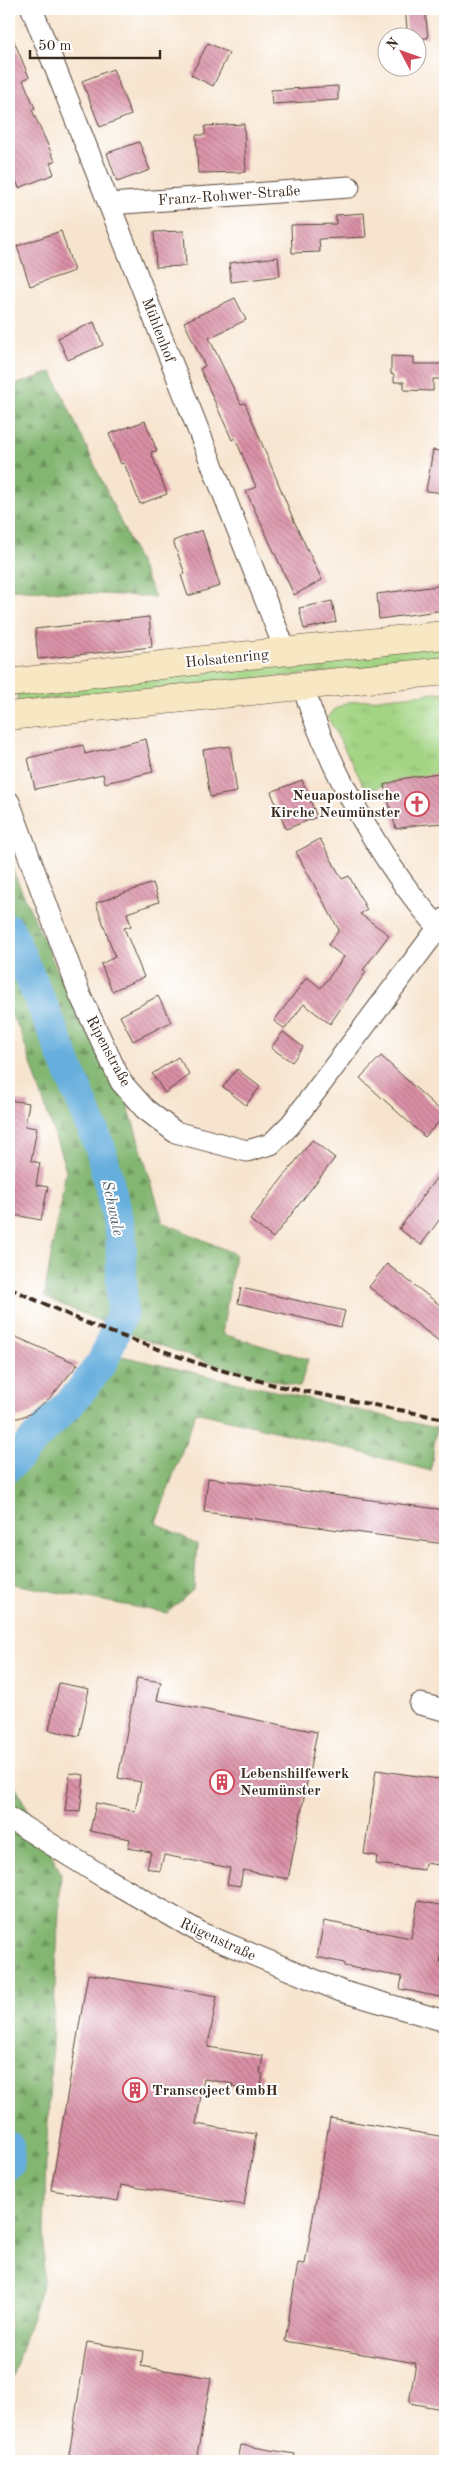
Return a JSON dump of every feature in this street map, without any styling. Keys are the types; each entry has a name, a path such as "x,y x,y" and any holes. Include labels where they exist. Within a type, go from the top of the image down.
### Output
{"main road":[{"name":"Holsatenring","path":"9,683 445,634"},
{"path":"9,716 445,670"}],"street":[{"name":"Mühlenhof","path":"32,9 286,652"},
{"name":"Franz-Rohwer-Straße","path":"109,204 349,187"},
{"path":"303,686 315,724 346,786 407,890 443,927"},
{"name":"Ripenstraße","path":"9,802 80,995 121,1082 145,1108 175,1132 247,1151 271,1144 291,1124 443,927"},
{"path":"420,1704 445,1710"},
{"name":"Rügenstraße","path":"9,1818 102,1876 203,1934 341,1991 445,2021"}],"green space":[{"path":"52,372 155,597 9,589 9,387"},
{"path":"445,640 445,661 17,702 17,693"},
{"path":"445,692 445,774 406,778 367,791 328,718 335,709 348,702"},
{"path":"9,862 70,999 121,1082 163,1222 235,1254 222,1334 308,1359 300,1387 215,1365 135,1336 44,1297 66,1170 20,1030 9,1012"},
{"path":"104,1352 436,1428 431,1471 196,1412 156,1523 197,1544 194,1589 167,1613 9,1583 9,1452"},
{"path":"9,1755 14,1784 61,1873 46,2159 43,2282 9,2387"}],"building":[{"path":"405,9 425,9 428,38 426,38 426,28 407,28"},
{"path":"9,29 29,77 23,80 35,108 32,110 55,161 50,163 54,174 19,188 9,163"},
{"path":"208,43 229,53 213,86 191,75"},
{"path":"113,69 131,115 100,127 82,81"},
{"path":"338,86 338,100 272,104 271,90"},
{"path":"244,124 246,172 198,173 196,135 205,135 205,126"},
{"path":"139,142 150,170 117,182 107,153"},
{"path":"364,213 366,237 319,239 320,252 292,253 291,225 336,224 336,215"},
{"path":"61,231 74,271 30,286 17,246"},
{"path":"184,231 186,266 156,267 154,232"},
{"path":"278,257 280,276 231,282 229,263"},
{"path":"235,298 246,320 209,338 241,404 245,403 294,521 322,580 294,595 246,491 256,487 235,438 232,440 200,369 205,366 184,322"},
{"path":"94,322 103,345 68,360 58,338"},
{"path":"391,356 414,357 414,364 445,364 445,379 433,379 433,391 404,390 404,382 394,382 394,375 391,374"},
{"path":"145,421 157,451 151,452 167,494 140,504 124,463 121,464 109,434"},
{"path":"433,450 445,452 445,493 426,491"},
{"path":"202,530 220,586 188,596 181,575 185,574 173,541"},
{"path":"445,585 445,610 379,619 377,594"},
{"path":"332,601 336,622 304,629 299,608"},
{"path":"149,617 152,647 38,659 35,629"},
{"path":"146,739 153,772 105,783 103,774 35,789 28,758 83,745 85,754"},
{"path":"230,746 237,792 210,797 203,750"},
{"name":"Neuapostolische Kirche Neumünster","path":"438,773 445,774 445,823 396,829 384,785 406,778"},
{"path":"302,780 317,817 286,829 271,792"},
{"path":"320,839 342,879 349,876 367,910 360,914 389,935 363,970 366,972 330,1024 304,1004 285,1029 274,1021 307,977 321,988 344,957 328,945 339,930 296,852"},
{"path":"153,883 159,902 127,913 131,926 124,928 144,977 112,991 101,964 115,957 96,903"},
{"path":"158,996 171,1022 133,1041 120,1016"},
{"path":"283,1032 303,1047 292,1062 271,1048"},
{"path":"381,1056 445,1115 425,1137 360,1078"},
{"path":"178,1057 190,1075 165,1093 152,1074"},
{"path":"237,1069 260,1087 246,1105 223,1087"},
{"path":"9,1100 29,1103 25,1126 37,1128 31,1161 40,1163 36,1185 48,1187 41,1220 9,1214"},
{"path":"312,1140 335,1158 273,1238 250,1220"},
{"path":"445,1166 445,1212 421,1245 399,1229"},
{"path":"387,1264 445,1309 445,1335 440,1342 369,1287"},
{"path":"241,1288 345,1311 341,1327 238,1303"},
{"path":"9,1334 78,1364 51,1397 30,1414 9,1419"},
{"path":"208,1478 445,1510 445,1544 204,1512"},
{"name":"Lebenshilfewerk Neumünster","path":"137,1678 161,1682 157,1700 317,1732 288,1879 243,1870 240,1886 227,1884 230,1868 164,1855 160,1871 147,1868 151,1852 128,1848 130,1839 90,1831 96,1803 135,1811 141,1782 118,1778"},
{"path":"59,1683 89,1689 79,1736 49,1730"},
{"path":"376,1770 445,1780 445,1823 439,1865 425,1863 424,1870 376,1864 377,1856 364,1854"},
{"path":"70,1773 84,1775 80,1812 65,1811"},
{"path":"418,1901 445,1906 445,1936 440,1962 445,1963 445,1998 400,1989 402,1977 344,1966 344,1963 317,1957 324,1921 411,1938"},
{"name":"Transcoject GmbH","path":"88,1974 217,1996 208,2047 263,2056 260,2073 263,2074 260,2092 232,2087 233,2084 204,2079 196,2124 256,2134 244,2205 121,2185 118,2201 51,2190"},
{"path":"330,2118 445,2137 445,2388 442,2409 409,2403 416,2363 285,2341 298,2263 305,2264"},
{"path":"87,2342 143,2351 141,2366 211,2378 196,2461 68,2461"},
{"path":"241,2445 295,2454 294,2461 238,2461"}],"waterway":[{"name":"Schwale","path":"9,929 101,1150 121,1235 122,1313 103,1361 78,1394 9,1466"},
{"name":"Schwale","path":"9,2147 9,2164"}],"railway":[{"path":"9,1288 96,1327 203,1365 278,1386 445,1419"}],"place":[{"name":"Neuapostolische Kirche Neumünster","path":"417,804"},
{"name":"Lebenshilfewerk Neumünster","path":"222,1782"},
{"name":"Transcoject GmbH","path":"135,2090"}]}
